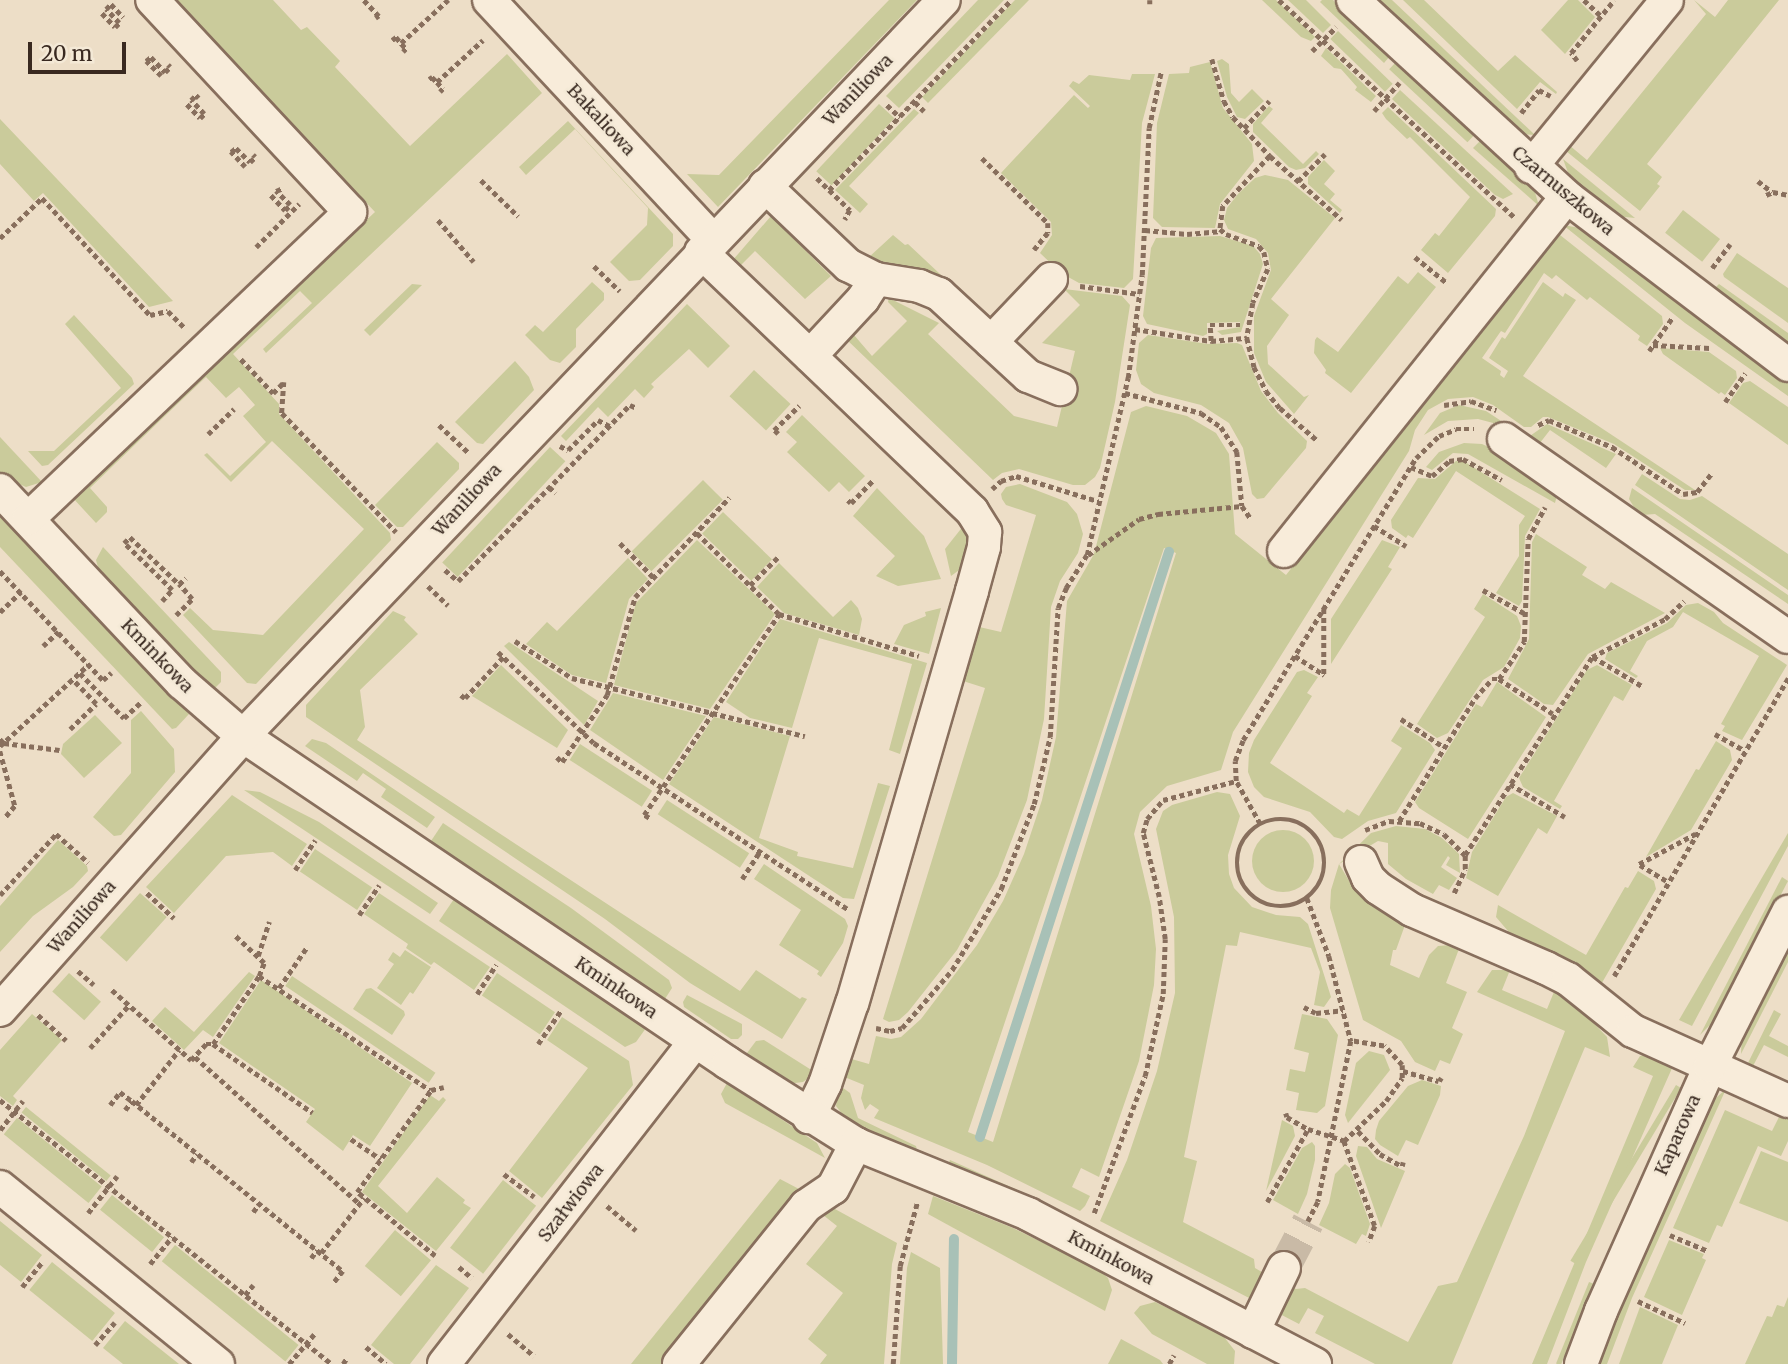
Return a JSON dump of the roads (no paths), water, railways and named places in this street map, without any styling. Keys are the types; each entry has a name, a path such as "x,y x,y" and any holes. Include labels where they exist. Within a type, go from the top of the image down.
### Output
{"street":[{"path":"28,519 350,212 152,0"},
{"name":"Bakaliowa","path":"489,0 707,246 810,356 981,522 985,539 852,1003 825,1084 809,1116"},
{"name":"Waniliowa","path":"0,1010 243,736 944,0"},
{"path":"1531,167 1667,0"},
{"name":"Czarnuszkowa","path":"1346,12 1567,197 1788,365"},
{"path":"765,186 840,259 876,279 910,284 939,294 1028,376 1061,389"},
{"path":"1284,551 1567,197"},
{"path":"810,356 863,299 876,279"},
{"path":"991,342 1051,279"},
{"path":"1504,439 1788,637"},
{"name":"Kminkowa","path":"0,490 182,683 243,736 695,1041 856,1144 1028,1214 1315,1364"},
{"path":"1351,850 1373,883 1402,903 1568,979 1633,1031 1788,1101"},
{"name":"Kaparowa","path":"1581,1364 1606,1299 1710,1066 1788,912"},
{"name":"Szałwiowa","path":"444,1364 695,1041"},
{"path":"680,1364 806,1206 833,1188 856,1144"},
{"path":"0,1187 218,1364"},
{"path":"1253,1332 1284,1268"}],"waterway":[{"path":"980,1137 1169,552"},
{"path":"952,1364 954,1239"}],"tunnel":[{"path":"1284,1268 1308,1222"}]}
